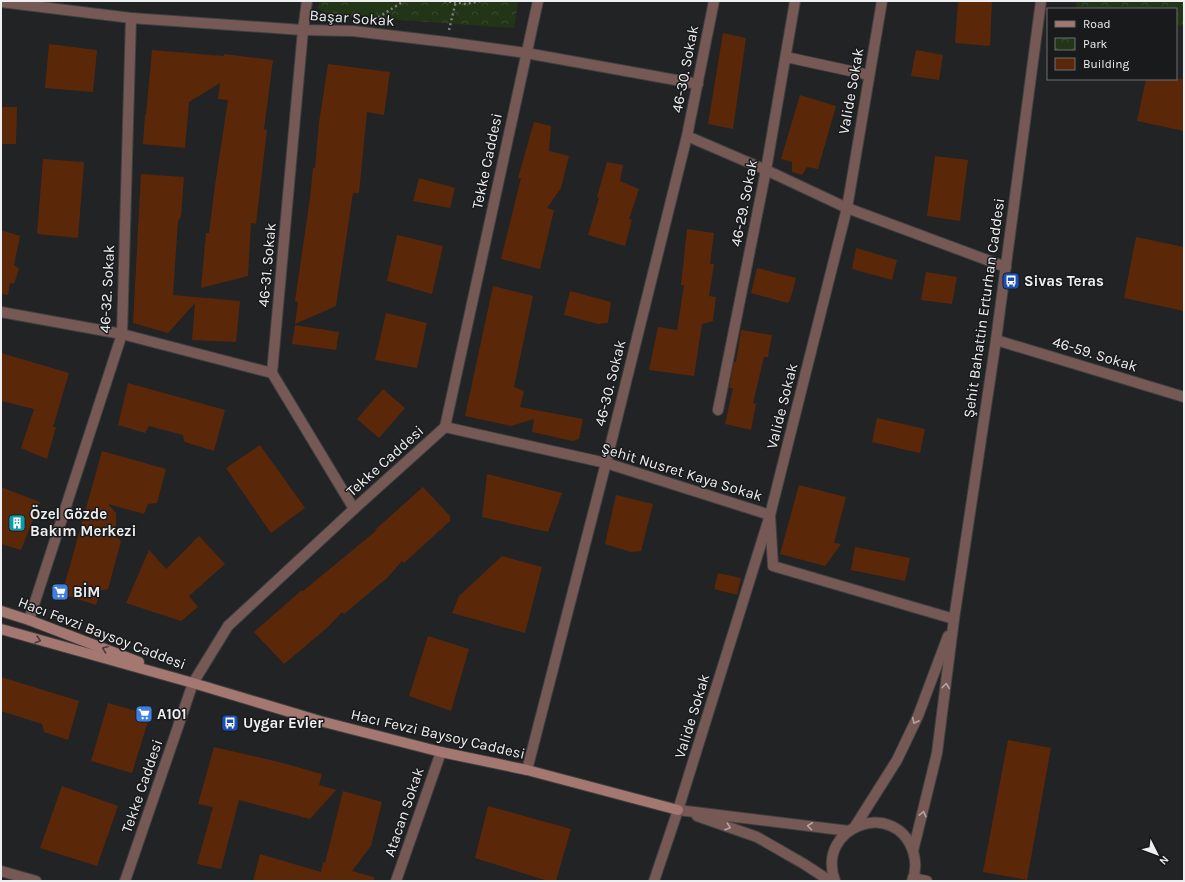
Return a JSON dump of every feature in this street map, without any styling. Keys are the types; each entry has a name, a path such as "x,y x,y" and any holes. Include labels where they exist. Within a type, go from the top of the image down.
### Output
{"street":[{"name":"46-31. Sokak","path":"272,373 303,30 307,1"},
{"name":"Tekke Caddesi","path":"125,881 193,683 228,626 445,427 538,1"},
{"name":"46-30. Sokak","path":"527,770 606,463 687,136 714,1"},
{"name":"46-29. Sokak","path":"718,410 766,170 795,1"},
{"name":"Valide Sokak","path":"654,881 678,810 770,515 847,208 882,1"},
{"name":"Şehit Bahattin Erturhan Caddesi","path":"913,851 937,753 954,619 996,340 1042,1"},
{"name":"Başar Sokak","path":"1,2 131,18 353,32 446,42 526,54 698,84"},
{"name":"46-32. Sokak","path":"29,620 122,334 131,18"},
{"path":"786,57 869,75"},
{"path":"687,136 766,170 847,208 1006,267"},
{"path":"1,312 122,334 272,373 354,509"},
{"name":"46-59. Sokak","path":"996,340 1184,397"},
{"name":"Şehit Nusret Kaya Sokak","path":"445,427 606,463 770,515 773,566 954,619"},
{"name":"Hacı Fevzi Baysoy Caddesi","path":"1,611 29,620 193,683"},
{"name":"Şehit Bahattin Erturhan Caddesi","path":"835,881 832,856 839,841 851,829 897,760 918,716 954,619"},
{"name":"Hacı Fevzi Baysoy Caddesi","path":"1,629 193,683 320,721 441,752 527,770 678,810 757,837 830,881"},
{"name":"Atacan Sokak","path":"396,881 441,752"},
{"name":"Hacı Fevzi Baysoy Caddesi","path":"678,810 851,829"},
{"path":"851,829 870,823 880,823 891,826 904,836 913,851 915,865 912,879 927,881"},
{"path":"1,871 36,881"}],"path":[{"path":"353,32 404,1"},
{"path":"444,1 466,4 481,1"},
{"path":"446,42 456,2"}],"green space":[{"path":"320,1 518,1 514,28 328,15 318,8"},
{"path":"354,1 394,1 367,18"},
{"path":"1077,1 1184,1 1184,26 1177,25 1177,8 1076,8"}],"building":[{"path":"958,1 992,1 990,46 955,43"},
{"path":"723,33 746,38 733,129 708,124"},
{"path":"49,44 97,50 93,92 45,88"},
{"path":"152,50 224,56 224,54 273,60 264,129 267,130 256,224 251,223 248,276 201,288 206,233 209,233 228,100 218,99 220,83 189,102 185,148 143,144"},
{"path":"916,50 943,55 939,80 911,76"},
{"path":"328,64 390,72 384,115 367,112 359,193 353,193 336,306 295,324 298,302 295,301 313,168 315,168 319,123"},
{"path":"1184,79 1184,131 1137,121 1146,80"},
{"path":"800,95 836,106 818,169 807,167 802,175 792,172 792,162 781,159"},
{"path":"1,107 17,107 16,144 1,144"},
{"path":"534,122 551,126 549,151 569,156 561,188 547,208 554,210 540,269 501,259 521,178 518,178"},
{"path":"935,156 968,160 960,221 927,216"},
{"path":"43,159 84,162 78,238 37,234"},
{"path":"607,162 623,165 620,181 639,189 629,219 632,220 625,246 588,235 599,198 597,197"},
{"path":"141,174 184,177 181,216 178,221 173,295 240,301 236,342 192,340 195,303 168,333 133,323"},
{"path":"419,178 455,188 450,208 413,201"},
{"path":"687,229 714,233 710,264 714,264 709,296 716,297 713,321 702,324 694,376 649,370 658,327 677,330 684,285 681,285"},
{"path":"1,230 20,236 14,265 19,269 14,284 10,283 8,295 1,294"},
{"path":"397,235 443,246 432,294 387,281"},
{"path":"1136,237 1184,247 1184,311 1124,298"},
{"path":"856,248 897,260 892,280 852,269"},
{"path":"757,268 796,278 788,303 751,293"},
{"path":"926,272 957,277 952,304 921,300"},
{"path":"493,286 533,296 514,387 524,391 520,407 583,419 579,439 573,441 532,432 534,419 511,426 465,416"},
{"path":"570,291 611,302 608,323 598,324 564,315"},
{"path":"386,313 427,323 417,368 375,360"},
{"path":"295,325 339,332 336,350 292,344"},
{"path":"741,330 772,335 768,357 764,357 753,403 756,404 751,430 725,424 733,388 729,388 734,361 736,362"},
{"path":"1,353 69,373 53,427 56,427 47,459 21,448 34,409 1,401"},
{"path":"128,383 225,410 214,451 184,441 183,435 149,426 145,433 118,425"},
{"path":"383,389 405,408 379,438 357,419"},
{"path":"877,418 925,429 920,453 872,442"},
{"path":"260,445 305,508 271,533 226,468"},
{"path":"102,451 166,469 157,503 148,504 144,514 108,504 116,513 116,536 121,541 108,589 100,591 96,605 62,594"},
{"path":"487,474 562,493 548,532 482,517"},
{"path":"799,485 846,497 834,543 841,544 825,566 780,554"},
{"name":"Özel Gözde Bakım Merkezi","path":"1,487 40,502 21,550 1,544"},
{"path":"423,487 450,516 450,521 404,563 402,561 387,578 344,614 342,612 328,627 284,664 254,632 302,590 303,591 376,531 375,530"},
{"path":"616,495 653,504 641,551 631,552 605,544"},
{"path":"199,536 225,564 189,596 198,607 181,621 126,603 149,550 166,569"},
{"path":"855,547 910,558 905,581 851,570"},
{"path":"502,556 542,567 525,633 452,613 459,596"},
{"path":"718,573 741,578 737,595 714,589"},
{"path":"428,636 469,649 451,711 409,696"},
{"path":"1,677 79,701 68,740 44,732 42,724 1,711"},
{"path":"108,703 150,715 132,773 91,761"},
{"path":"1008,740 1051,748 1027,880 983,872"},
{"path":"214,747 275,761 322,774 319,785 336,790 310,819 239,800 221,869 197,864 213,807 198,804"},
{"path":"62,786 118,806 97,866 40,848"},
{"path":"343,791 382,802 371,846 352,871 374,877 374,881 253,881 260,854 321,872 323,862 325,863"},
{"path":"488,806 571,829 556,881 548,881 475,858"}],"place":[{"name":"Sivas Teras","path":"1011,281"},
{"name":"Özel Gözde Bakım Merkezi","path":"17,523"},
{"name":"BİM","path":"60,592"},
{"name":"A101","path":"144,714"},
{"name":"Uygar Evler","path":"230,723"}]}
